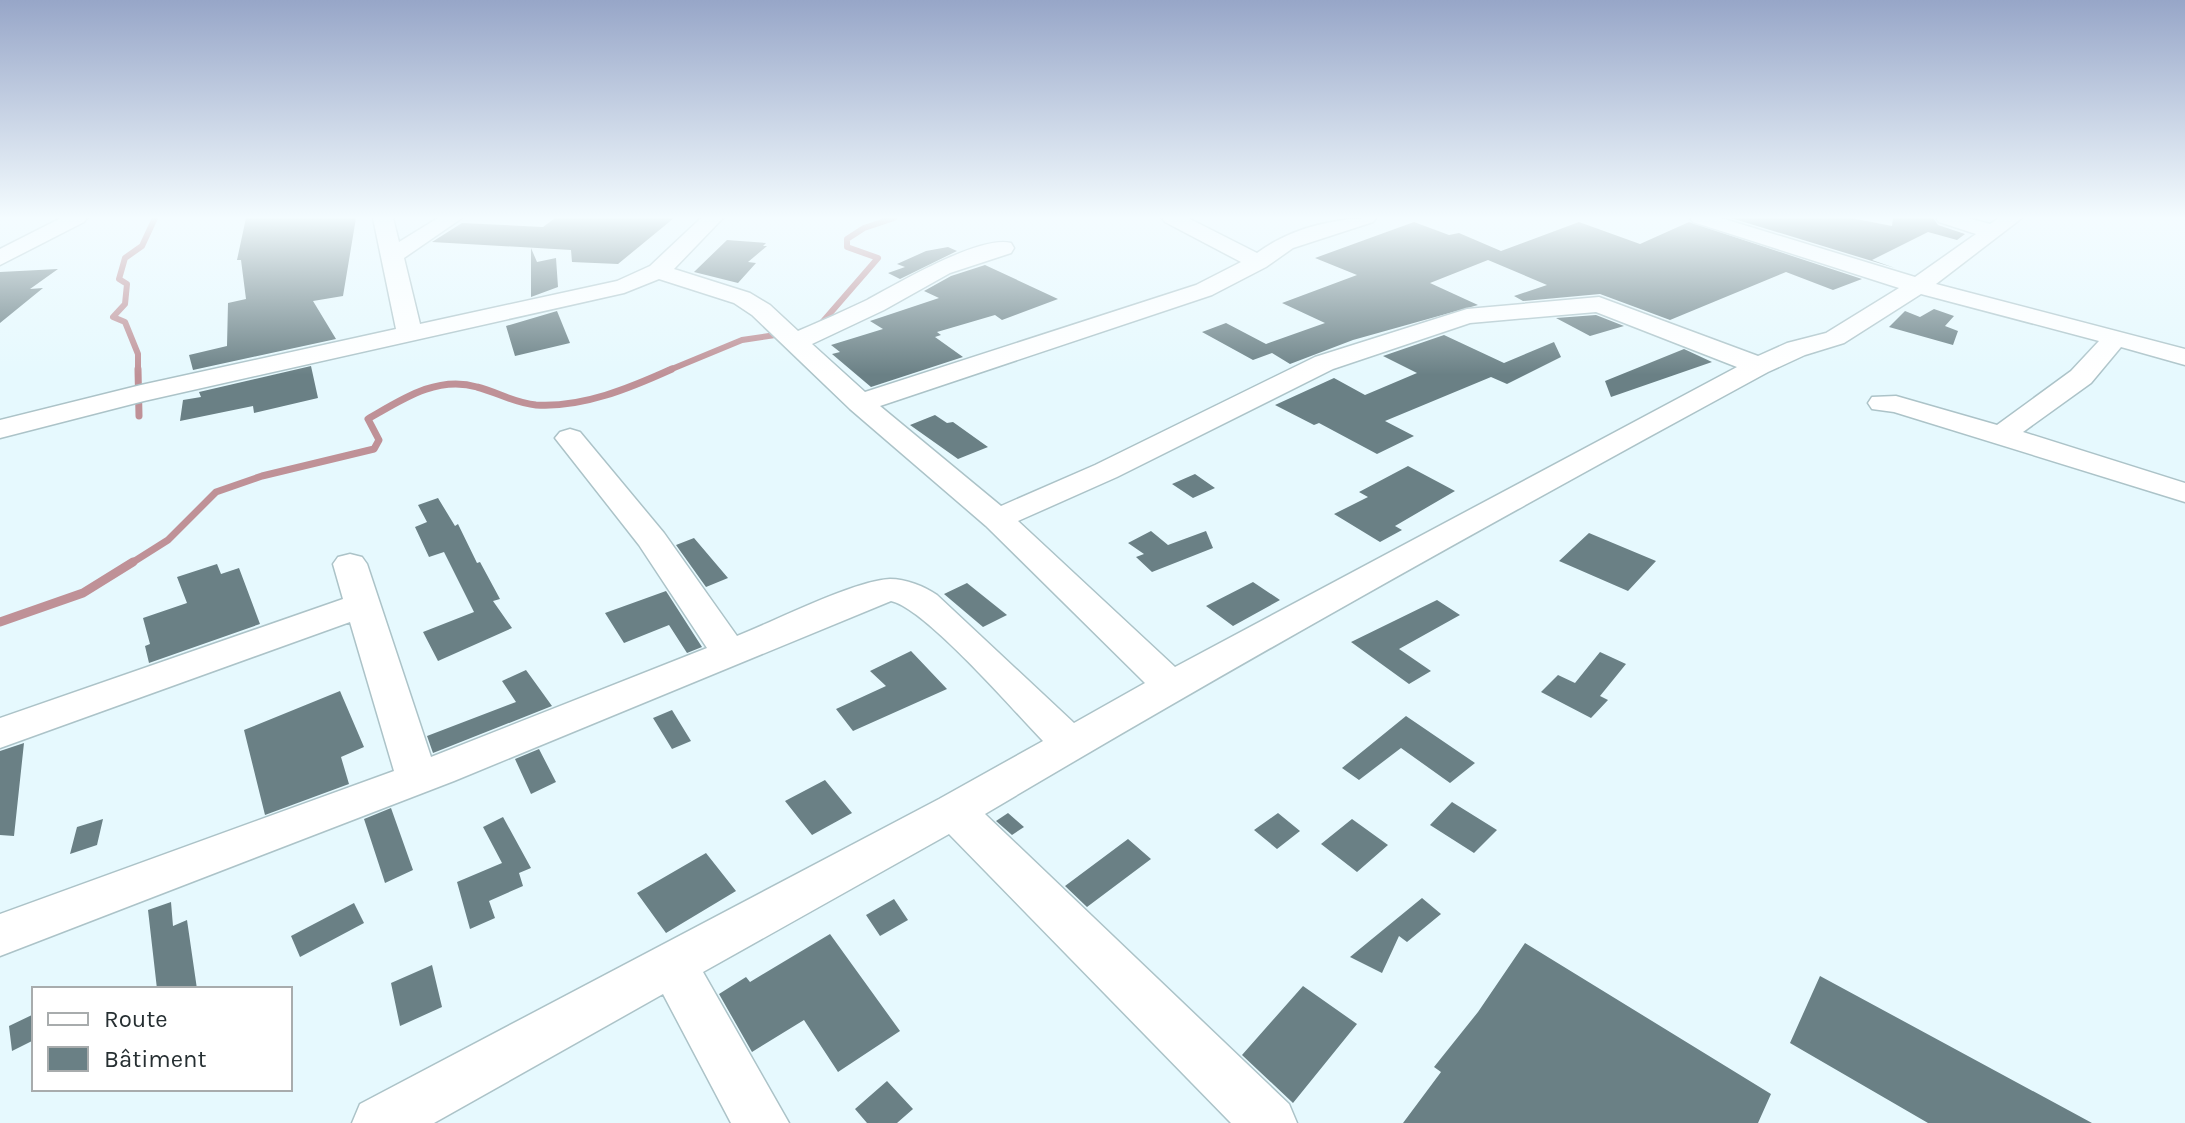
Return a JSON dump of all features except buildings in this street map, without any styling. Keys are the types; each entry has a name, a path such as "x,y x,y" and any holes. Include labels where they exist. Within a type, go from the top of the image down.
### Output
{"street":[{"path":"395,270 410,334"},
{"path":"786,334 875,305 938,270"},
{"path":"860,403 1204,290 1242,270"},
{"path":"1868,270 2185,357"},
{"path":"380,1123 954,811 1171,686 1759,366 1796,349 1835,338 1940,270"},
{"path":"0,429 141,393 624,286 658,271 742,298 997,519 1171,686"},
{"path":"997,519 1106,471 1324,363 1467,316 1599,304 1759,366"},
{"path":"2001,435 2081,377 2116,338"},
{"path":"1882,403 1896,404 2001,435 2185,493"},
{"path":"570,438 652,540 730,654"},
{"path":"350,564 417,777"},
{"path":"0,935 417,777 730,654 873,594 891,590 911,594 950,625 1072,745"},
{"path":"0,733 361,605"},
{"path":"954,811 1269,1123"},
{"path":"673,963 704,1025 761,1123"}],"waterway":[{"path":"121,270 119,279 127,284 125,304 113,317 125,322 138,354 138,369"},
{"path":"819,326 867,270"},
{"path":"667,371 742,340 782,334"},
{"path":"138,369 139,416"},
{"path":"130,564 168,540 216,492 262,476 374,449 379,440 368,419 420,391 462,384 528,404 553,405 606,395 672,369"},
{"path":"0,622 83,593 133,562"}]}
